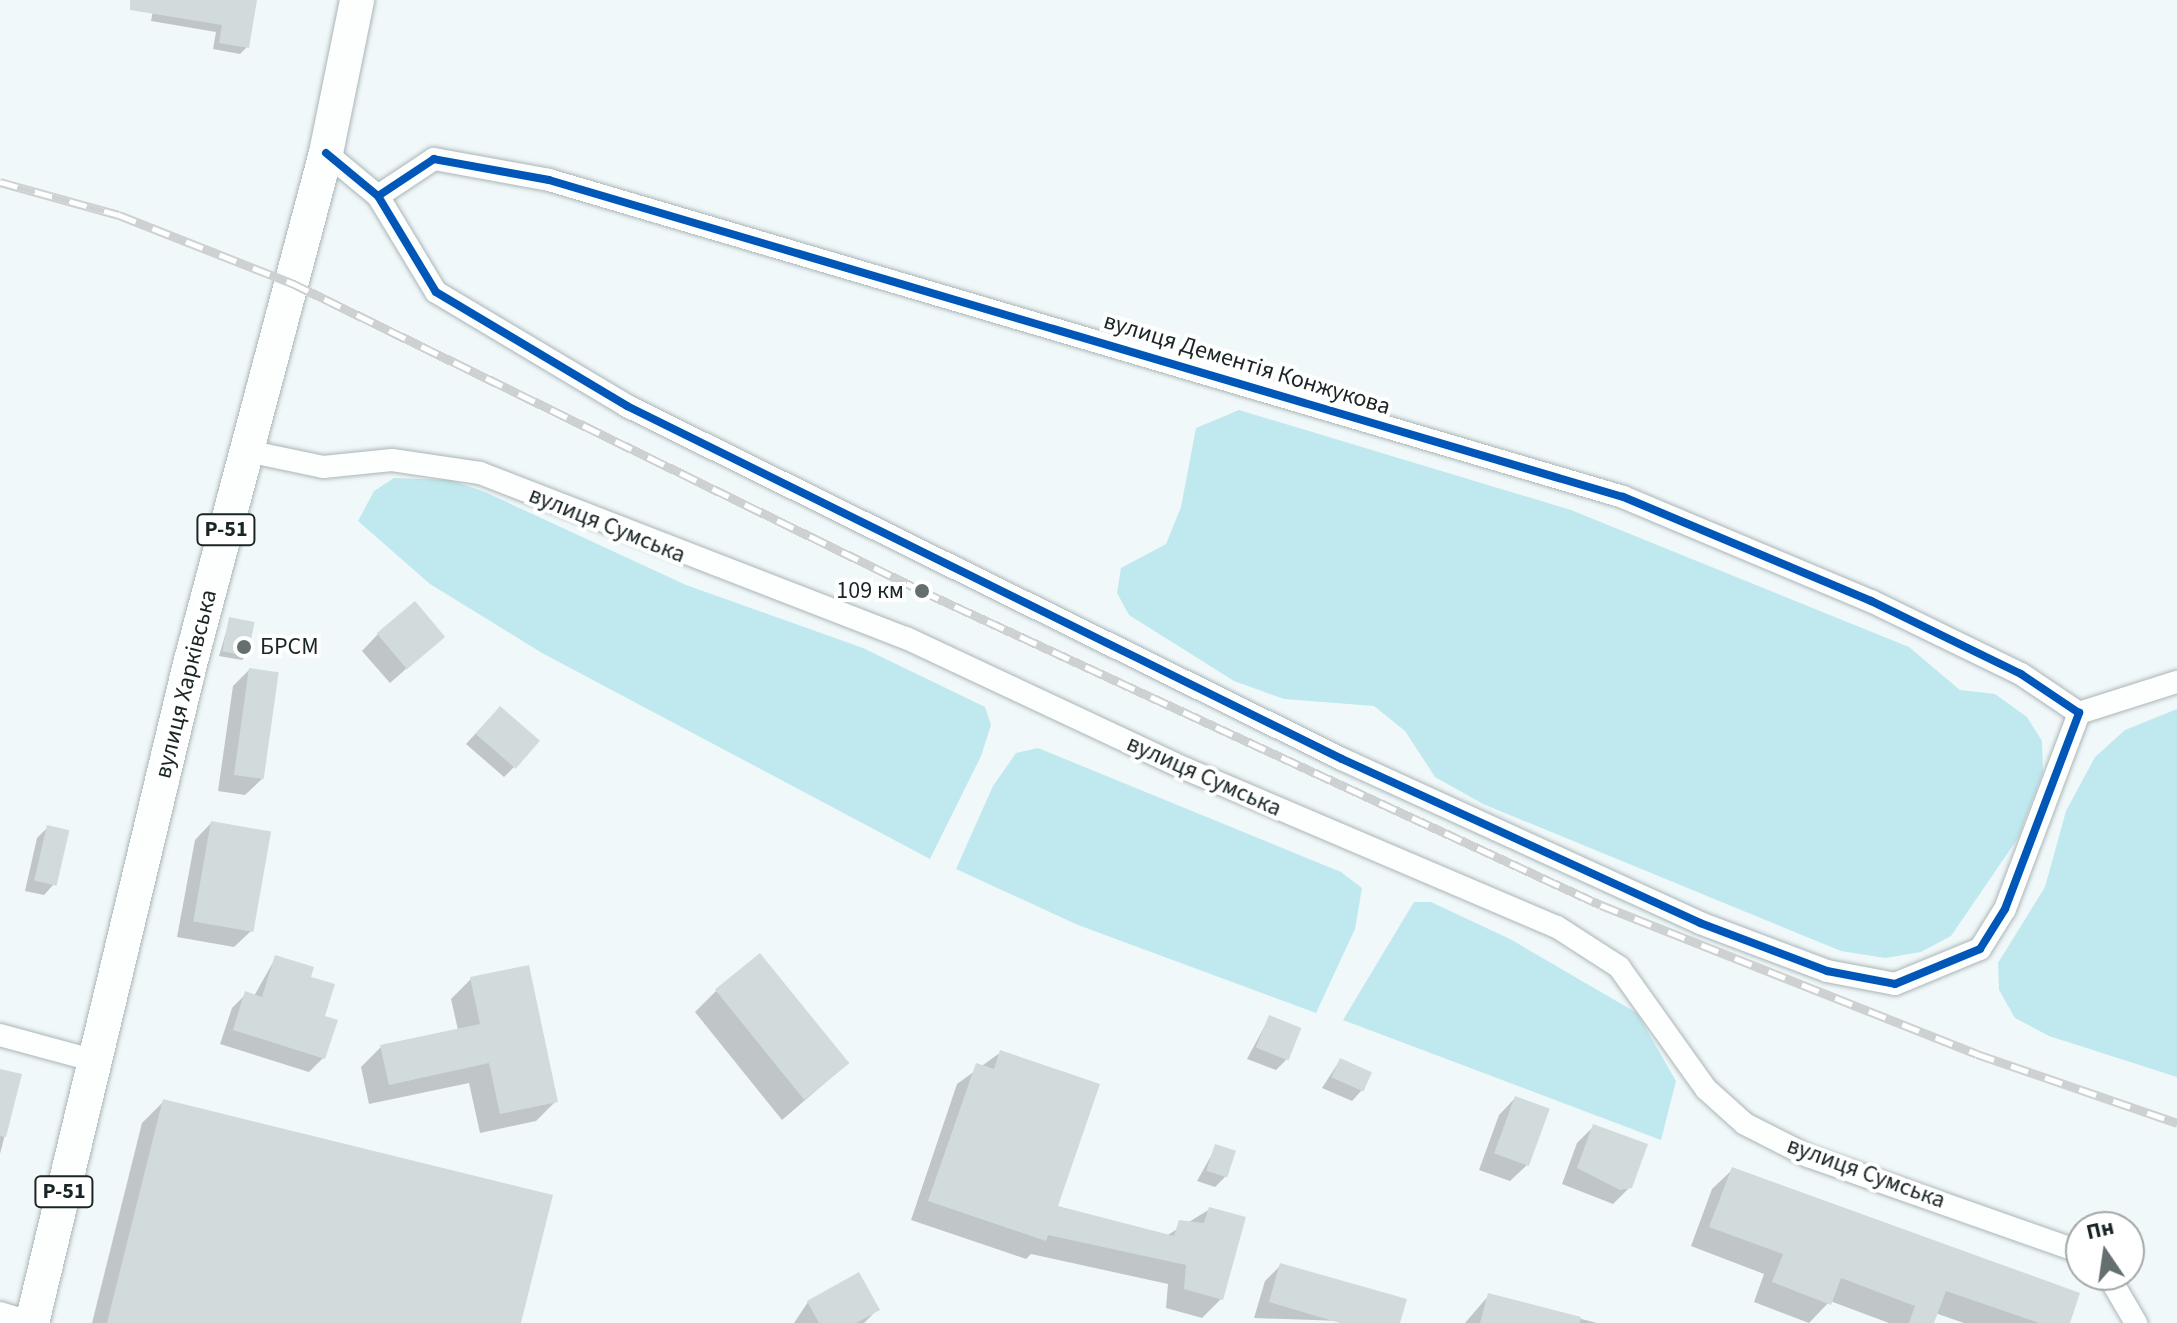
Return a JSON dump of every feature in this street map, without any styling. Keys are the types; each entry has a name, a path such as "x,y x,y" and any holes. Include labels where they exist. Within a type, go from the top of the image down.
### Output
{"main road":[{"name":"вулиця Харківська","path":"32,1323 247,451 326,153 357,0"}],"street":[{"path":"326,153 378,196 436,292 627,406 1342,759 1700,923 1827,971 1895,984 1980,949 2005,909 2079,713 2177,682"},
{"name":"вулиця Дементія Конжукова","path":"378,196 434,159 549,180 1623,497 1871,601 2021,674 2079,713"},
{"name":"вулиця Сумська","path":"247,451 323,467 392,460 480,473 906,638 1186,769 1557,927 1619,967 1666,1023 1706,1089 1745,1124 1808,1156 2065,1246"},
{"path":"0,1035 96,1061"},
{"path":"2117,1291 2136,1323"},
{"path":"0,1313 32,1323"}],"shaded area":[{"path":"1239,410 1571,510 1909,647 1960,690 1995,694 2027,717 2042,741 2043,772 2018,838 1951,936 1921,952 1885,958 1841,951 1483,804 1435,777 1405,731 1374,706 1284,699 1234,681 1129,615 1117,593 1121,568 1166,544 1181,507 1196,428"},
{"path":"394,478 450,480 485,492 686,585 863,648 985,707 991,725 981,756 930,859 542,653 430,584 358,521 374,491"},
{"path":"2177,709 2177,1077 2049,1036 2015,1018 1999,990 1998,963 2045,887 2066,811 2095,757 2125,730"},
{"path":"1038,748 1341,872 1362,888 1355,929 1316,1013 1078,925 956,869 993,786 1016,753"},
{"path":"1414,902 1431,902 1510,939 1637,1013 1676,1081 1661,1140 1343,1020"}],"building":[{"path":"130,0 257,0 249,48 219,43 222,25 130,10"},
{"path":"415,601 445,637 407,669 377,633"},
{"path":"229,617 255,622 248,656 222,651"},
{"path":"249,668 279,672 264,779 234,775"},
{"path":"500,706 540,741 516,769 476,734"},
{"path":"211,821 271,832 253,932 193,921"},
{"path":"47,825 69,830 57,886 34,881"},
{"path":"760,953 849,1063 804,1100 715,990"},
{"path":"275,955 314,967 311,977 335,984 325,1016 338,1020 325,1059 233,1030 245,991 262,997"},
{"path":"529,965 558,1102 500,1114 489,1063 389,1085 380,1045 480,1024 470,977"},
{"path":"1269,1015 1301,1028 1288,1061 1256,1047"},
{"path":"1000,1050 1100,1084 1058,1206 1174,1236 1179,1220 1204,1223 1209,1207 1246,1217 1223,1300 1184,1289 1186,1265 1048,1235 1046,1241 928,1201 976,1063 994,1069"},
{"path":"1340,1058 1372,1072 1363,1091 1331,1077"},
{"path":"0,1069 22,1074 6,1137 0,1136"},
{"path":"1515,1096 1550,1109 1529,1166 1494,1153"},
{"path":"163,1099 553,1195 521,1323 107,1323"},
{"path":"1593,1124 1648,1144 1632,1188 1620,1190 1577,1168"},
{"path":"1215,1144 1236,1151 1227,1177 1206,1171"},
{"path":"1732,1167 2065,1288 2065,1291 2080,1293 2070,1323 2039,1323 1946,1291 1934,1323 1909,1323 1915,1306 1841,1278 1831,1305 1772,1282 1783,1254 1709,1227"},
{"path":"1280,1263 1407,1299 1400,1323 1340,1323 1269,1302"},
{"path":"859,1272 880,1310 856,1323 819,1323 807,1301"},
{"path":"1488,1293 1581,1317 1580,1323 1480,1323"}],"railway":[{"path":"0,182 119,215 292,283 922,591 1601,905 1977,1054 2177,1123"}],"cycle path":[{"path":"326,153 378,196 436,292 627,406 1342,759 1700,923 1827,971 1895,984 1980,949 2005,909 2079,713 2021,674 1871,601 1623,497 549,180 434,159 378,196"}],"place":[{"name":"109 км","path":"922,591"},
{"name":"БРСМ","path":"244,647"}]}
